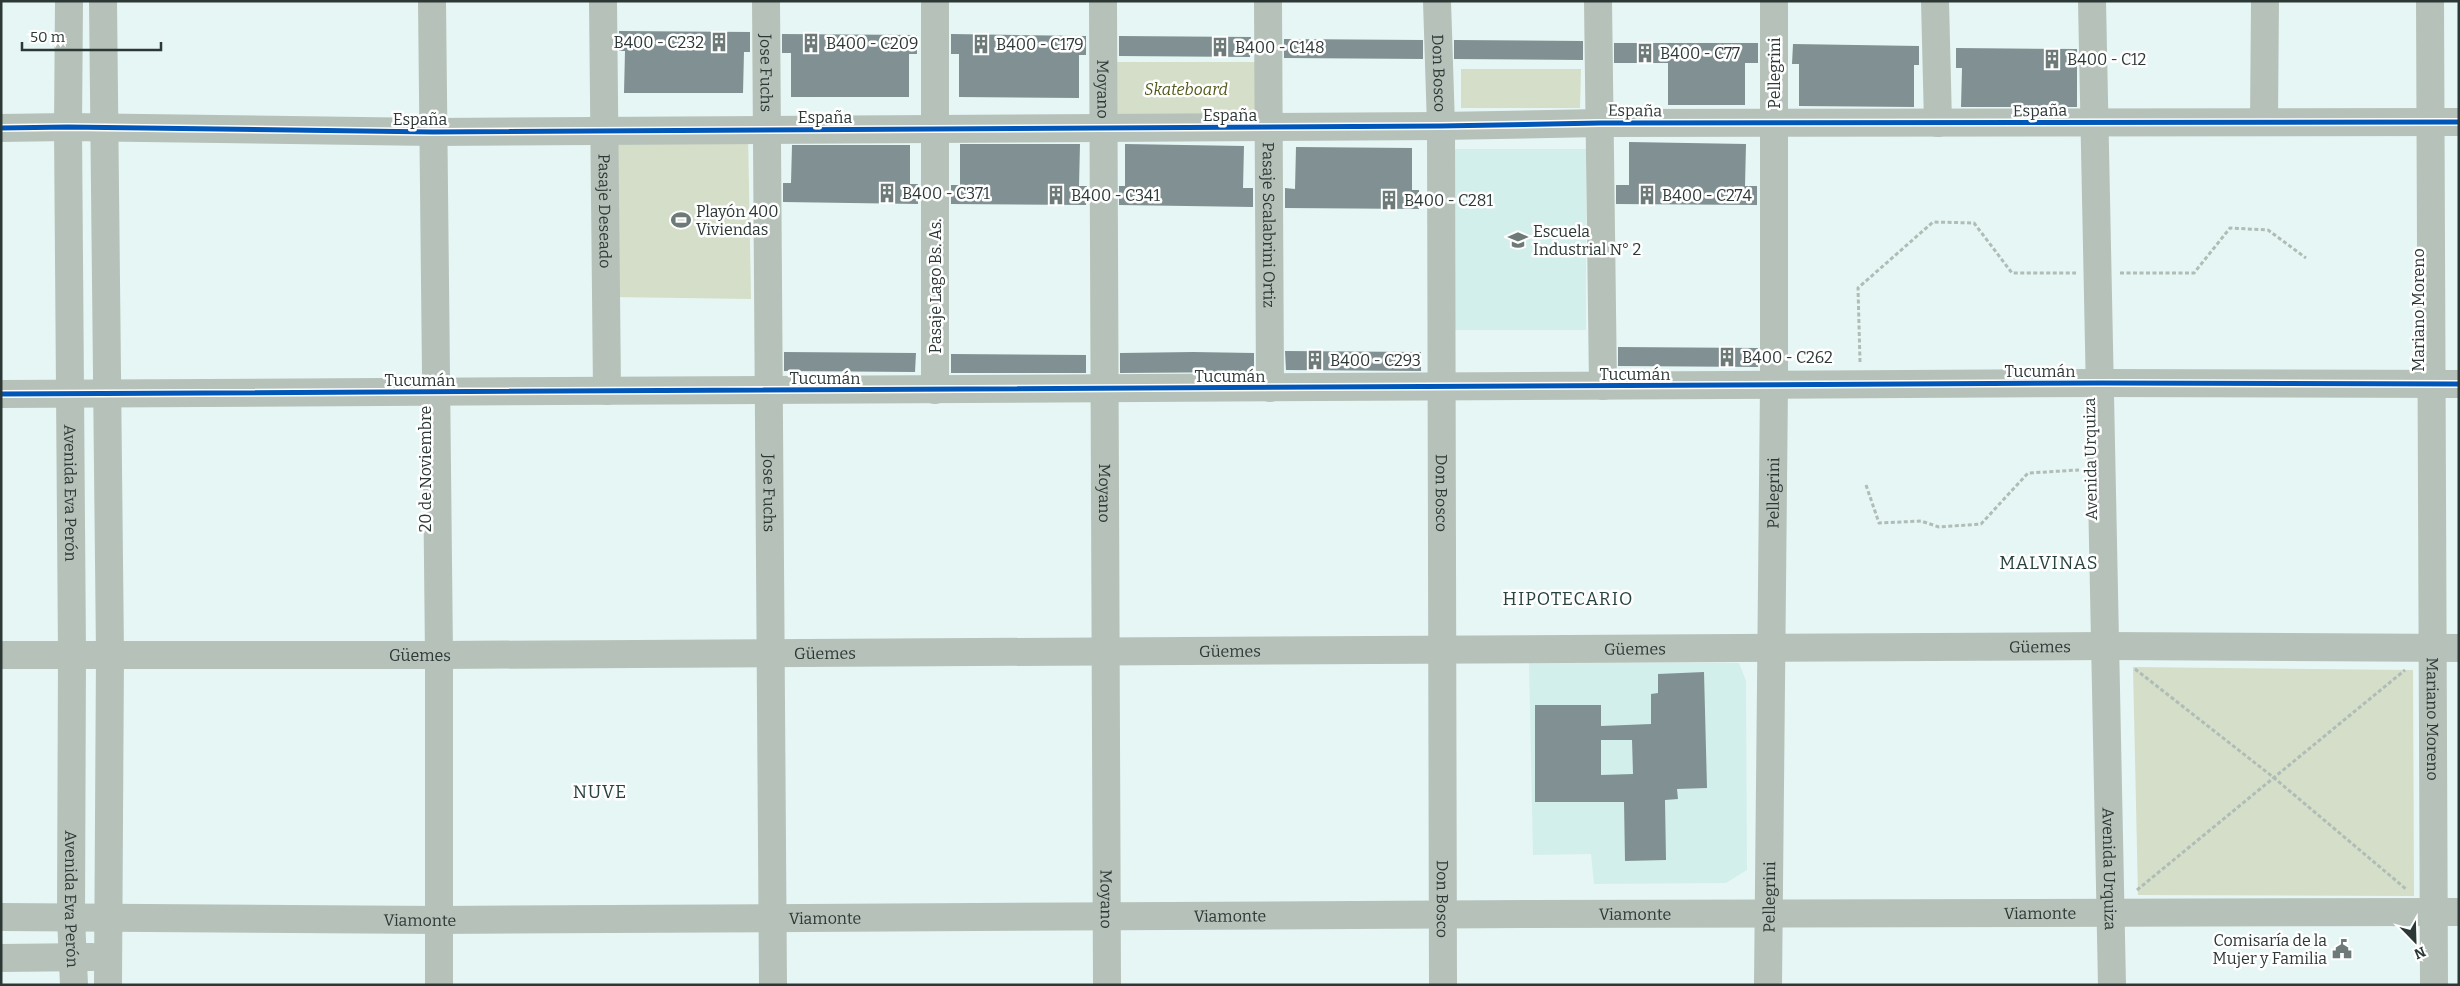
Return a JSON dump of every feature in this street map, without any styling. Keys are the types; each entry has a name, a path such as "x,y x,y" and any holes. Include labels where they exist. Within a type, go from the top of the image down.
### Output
{"street":[{"name":"Avenida Eva Perón","path":"69,1 68,127 72,655 71,918 74,985"},
{"path":"103,1 110,654 110,918 108,985"},
{"name":"20 de Noviembre","path":"432,1 439,655 439,985"},
{"name":"Pasaje Deseado","path":"603,1 607,391"},
{"name":"Jose Fuchs","path":"766,1 771,918 773,985"},
{"name":"Pasaje Lago Bs. As.","path":"934,390 935,1"},
{"name":"Moyano","path":"1103,1 1105,917 1107,985"},
{"name":"Pasaje Scalabrini Ortiz","path":"1268,1 1270,388"},
{"name":"Don Bosco","path":"1437,1 1441,126 1443,985"},
{"path":"1598,1 1603,386"},
{"name":"Pellegrini","path":"1768,985 1774,385 1774,1"},
{"path":"1935,1 1938,123"},
{"name":"Avenida Urquiza","path":"2092,1 2112,985"},
{"path":"2264,121 2265,1"},
{"name":"Mariano Moreno","path":"2430,1 2431,384 2446,648 2446,912 2434,985"},
{"name":"España","path":"1,128 68,127 433,132 1441,126 1600,123 2459,122"},
{"name":"Tucumán","path":"1,394 2101,383 2459,384"},
{"name":"Güemes","path":"1,655 1442,651 2106,646 2446,648"},
{"name":"Viamonte","path":"1,918 439,920 2446,912"},
{"path":"1,958 108,956"}],"path":[{"path":"1860,385 1858,288 1933,222 1974,223 2012,273 2194,273 2230,228 2268,230 2306,258"},
{"path":"1866,485 1879,522 1921,521 1939,527 1981,524 2028,473 2102,468"},
{"path":"2106,646 2446,912"},
{"path":"2111,912 2273,777 2446,648"}],"shaded area":[{"name":"Escuela Industrial N° 2","path":"1449,149 1586,149 1586,330 1450,330"},
{"path":"1529,663 1739,663 1746,681 1747,870 1726,883 1594,884 1591,854 1533,855"}],"green space":[{"name":"Skateboard","path":"1117,62 1256,62 1256,115 1117,115"},
{"path":"1461,69 1581,69 1580,108 1461,108"},
{"name":"Playón 400 Viviendas","path":"748,132 751,299 613,297 616,136"},
{"path":"2133,667 2413,670 2414,896 2138,895"}],"building":[{"path":"619,31 750,32 750,52 744,52 743,93 624,93 625,51 619,51"},
{"path":"782,34 917,35 917,54 909,54 909,97 791,97 791,53 782,53"},
{"path":"951,34 1086,36 1086,55 1079,55 1079,98 959,97 959,54 951,54"},
{"path":"1119,36 1251,37 1250,57 1119,56"},
{"path":"1284,39 1423,40 1423,59 1284,58"},
{"path":"1454,40 1583,41 1583,60 1454,59"},
{"path":"1614,43 1758,43 1758,63 1745,63 1745,105 1668,105 1668,63 1614,63"},
{"path":"1793,44 1919,46 1919,65 1914,65 1914,107 1799,106 1799,64 1792,64"},
{"path":"1956,48 2077,49 2077,107 1961,107 1962,68 1956,68"},
{"path":"1629,142 1746,144 1745,186 1757,186 1757,205 1616,204 1616,185 1629,185"},
{"path":"960,144 1080,144 1079,186 1087,186 1086,205 951,204 951,185 960,185"},
{"path":"1125,144 1244,146 1243,188 1253,188 1253,207 1119,205 1119,186 1125,186"},
{"path":"792,145 910,145 910,184 918,184 918,204 783,202 783,183 791,183"},
{"path":"1296,147 1412,148 1412,190 1419,190 1419,209 1285,208 1285,188 1295,189"},
{"path":"1618,347 1758,348 1758,367 1618,366"},
{"path":"1285,351 1421,352 1421,371 1286,370"},
{"path":"784,352 916,353 915,372 784,371"},
{"path":"1120,353 1254,353 1254,372 1120,373"},
{"path":"951,354 1086,355 1086,373 951,373"},
{"path":"1704,672 1707,788 1677,789 1678,799 1665,800 1666,860 1625,861 1624,802 1535,802 1535,705 1601,705 1601,726 1651,724 1651,694 1658,693 1658,674","holes":["1601,740 1632,740 1633,774 1601,775"]}],"cycle path":[{"path":"1,128 68,127 433,132 1441,126 1600,123 2459,122"},
{"path":"1,394 2101,383 2459,384"}],"place":[{"name":"B400 - C232","path":"719,42"},
{"name":"B400 - C209","path":"811,43"},
{"name":"B400 - C179","path":"981,44"},
{"name":"B400 - C148","path":"1220,47"},
{"name":"B400 - C77","path":"1645,53"},
{"name":"B400 - C12","path":"2052,59"},
{"name":"B400 - C371","path":"887,193"},
{"name":"B400 - C341","path":"1056,195"},
{"name":"B400 - C274","path":"1647,195"},
{"name":"B400 - C281","path":"1389,200"},
{"name":"Playón 400 Viviendas","path":"681,220"},
{"name":"Escuela Industrial N° 2","path":"1518,240"},
{"name":"B400 - C262","path":"1727,357"},
{"name":"B400 - C293","path":"1315,360"},
{"name":"Comisaría de la Mujer y Familia","path":"2342,949"}],"district":[{"name":"MALVINAS","path":"2049,563"},
{"name":"HIPOTECARIO","path":"1568,599"},
{"name":"NUVE","path":"600,792"}]}
